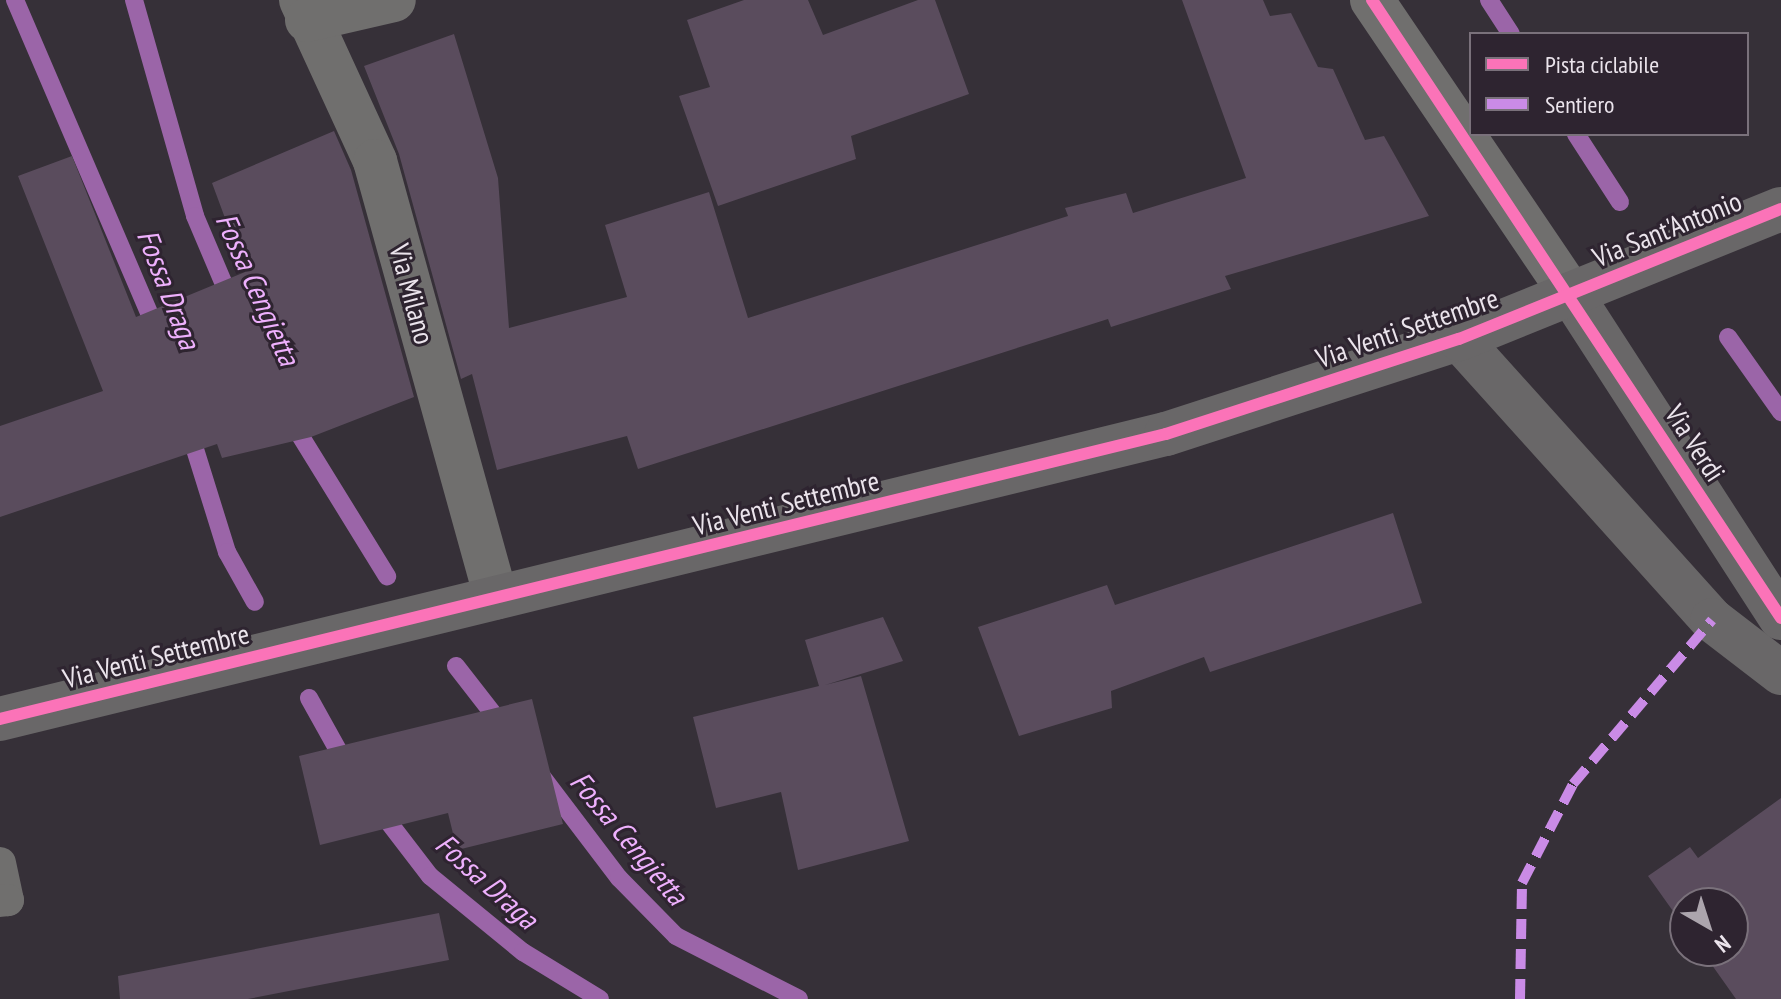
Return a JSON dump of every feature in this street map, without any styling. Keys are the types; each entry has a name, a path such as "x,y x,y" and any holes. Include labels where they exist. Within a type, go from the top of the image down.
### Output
{"main road":[{"name":"Via Sant'Antonio","path":"1571,294 1781,209"},
{"name":"Via Venti Settembre","path":"0,719 1166,434 1459,339 1571,294"},
{"name":"Via Verdi","path":"1571,294 1781,618"},
{"path":"1459,339 1712,620 1781,673"}],"street":[{"path":"304,10 394,0"},
{"path":"1372,0 1571,294"},
{"name":"Via Milano","path":"304,10 375,161 496,598"}],"lane":[{"path":"0,863 8,900 0,901"}],"building":[{"path":"744,0 808,0 823,35 918,0 935,0 969,94 851,136 856,159 718,206 679,96 710,87 687,20"},
{"path":"1182,0 1263,0 1270,16 1291,13 1318,67 1333,69 1365,140 1384,136 1429,216 1225,276 1231,289 1111,327 1108,319 638,469 627,436 497,470 472,374 461,379 399,154 364,66 454,34 498,178 509,328 627,297 605,225 709,192 748,318 1068,216 1065,208 1126,193 1133,213 1246,178"},
{"path":"334,131 351,170 414,397 311,437 222,458 217,444 0,517 0,426 103,391 18,176 72,156 136,317 245,272 212,183"},
{"path":"1393,513 1422,603 1210,672 1204,657 1111,691 1112,708 1019,736 978,627 1107,585 1115,605"},
{"path":"883,617 903,661 825,685 861,676 909,841 798,870 781,792 716,808 693,717 819,686 805,640"},
{"path":"532,699 563,824 457,850 448,813 320,845 299,756"},
{"path":"1781,798 1781,999 1736,999 1713,967 1749,967 1749,887 1669,887 1669,906 1648,876 1690,847 1698,858"},
{"path":"439,913 449,960 248,999 120,999 118,976"}],"waterway":[{"name":"Fossa Draga","path":"15,0 158,333"},
{"name":"Fossa Cengietta","path":"134,0 195,216 232,303"},
{"path":"1489,0 1510,32"},
{"path":"1577,136 1620,202"},
{"path":"1728,337 1781,412"},
{"name":"Fossa Cengietta","path":"290,419 387,576"},
{"name":"Fossa Draga","path":"189,430 227,552 255,602"},
{"name":"Fossa Cengietta","path":"456,666 505,729"},
{"name":"Fossa Draga","path":"309,698 348,768"},
{"name":"Fossa Cengietta","path":"543,778 619,878 676,936 799,999"},
{"name":"Fossa Draga","path":"377,807 430,876 523,952 600,999"}],"marked path":[{"path":"1520,999 1522,883 1573,784 1712,620"}],"cycle path":[{"path":"1372,0 1781,618"},
{"path":"0,719 1166,434 1459,339 1781,209"}]}
